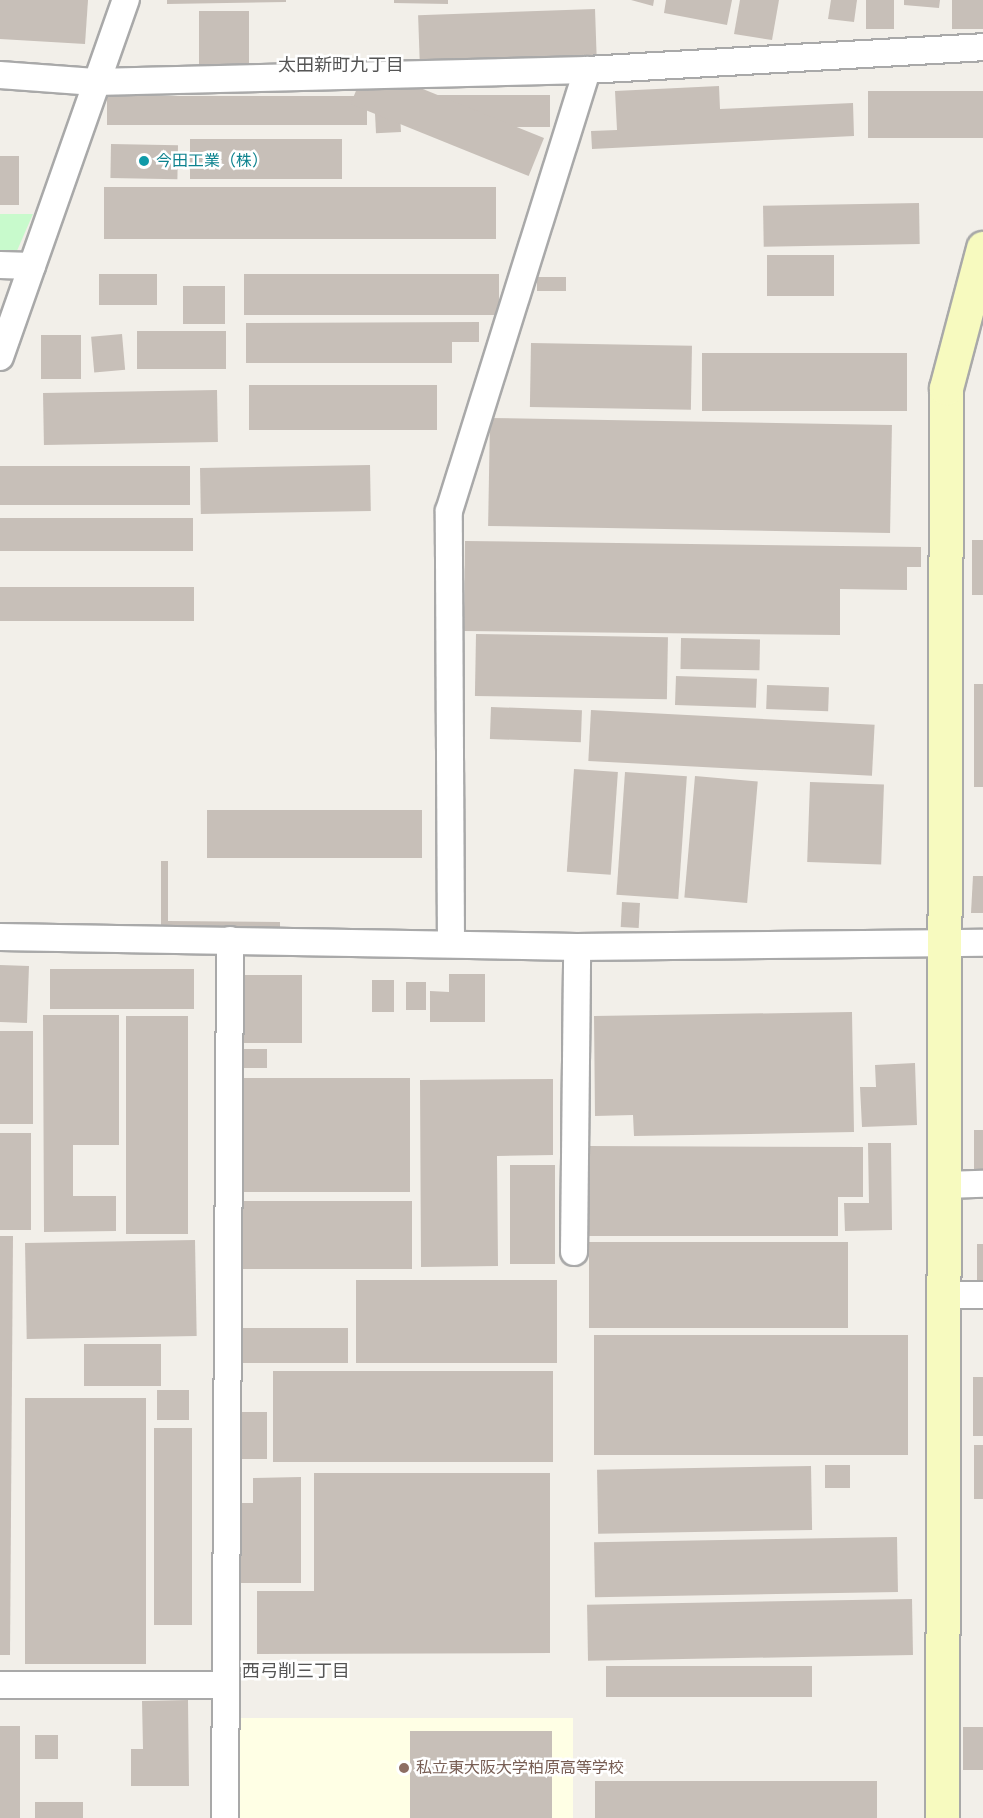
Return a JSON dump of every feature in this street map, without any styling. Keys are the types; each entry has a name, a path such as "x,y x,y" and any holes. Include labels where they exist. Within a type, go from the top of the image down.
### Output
{"street":[{"path":"0,357 95,82 126,0"},
{"path":"0,75 95,82 587,70 983,47"},
{"path":"451,944 449,511 587,70"},
{"path":"942,1818 946,388 983,248"},
{"path":"0,266 32,266"},
{"path":"0,937 577,947 983,942"},
{"path":"225,1818 230,940"},
{"path":"574,1252 577,947"},
{"path":"945,1185 983,1184"},
{"path":"945,1296 983,1295"},
{"path":"0,1684 226,1684"}],"shaded area":[{"name":"私立東大阪大学柏原高等学校","path":"236,1718 573,1718 573,1818 236,1818"}],"green space":[{"path":"0,214 33,214 16,253 0,253"}],"building":[{"path":"0,0 88,0 85,44 0,39"},
{"path":"167,0 286,0 286,2 167,4"},
{"path":"394,0 448,0 448,4 394,3"},
{"path":"631,0 654,0 653,6"},
{"path":"666,0 732,0 727,25 664,13"},
{"path":"740,0 779,0 772,40 734,34"},
{"path":"831,0 857,0 854,22 828,19"},
{"path":"866,0 894,0 894,29 866,29"},
{"path":"904,0 940,0 939,8 904,5"},
{"path":"952,0 983,0 983,29 952,29"},
{"path":"595,9 597,60 420,66 418,15"},
{"path":"199,11 249,11 249,66 199,66"},
{"path":"366,66 544,138 529,176 351,104"},
{"path":"719,86 720,109 853,103 854,136 592,149 591,131 617,130 615,91"},
{"path":"868,91 983,91 983,138 868,138"},
{"path":"399,94 401,132 376,133 374,95"},
{"path":"409,95 550,95 550,127 409,127"},
{"path":"107,96 367,96 367,125 107,125"},
{"path":"190,139 342,139 342,179 190,179"},
{"name":"今田工業（株）","path":"111,144 178,145 177,179 110,178"},
{"path":"0,156 19,156 19,205 0,205"},
{"path":"104,187 496,187 496,239 104,239"},
{"path":"919,203 920,244 764,247 763,206"},
{"path":"767,255 834,255 834,296 767,296"},
{"path":"99,274 157,274 157,305 99,305"},
{"path":"244,274 499,274 499,315 244,315"},
{"path":"537,277 566,277 566,291 537,291"},
{"path":"183,286 225,286 225,324 183,324"},
{"path":"479,322 479,342 452,342 452,363 246,363 246,323"},
{"path":"137,331 226,331 226,369 137,369"},
{"path":"122,334 125,370 94,373 91,337"},
{"path":"41,335 81,335 81,379 41,379"},
{"path":"531,343 692,346 691,410 530,407"},
{"path":"702,353 907,353 907,411 702,411"},
{"path":"249,385 437,385 437,430 249,430"},
{"path":"217,390 218,442 44,445 43,393"},
{"path":"490,418 892,425 890,533 488,526"},
{"path":"370,465 371,511 201,514 200,468"},
{"path":"0,466 190,466 190,505 0,505"},
{"path":"0,518 193,518 193,551 0,551"},
{"path":"972,540 983,540 983,595 972,595"},
{"path":"465,541 921,547 921,567 907,567 907,590 840,589 840,635 464,631"},
{"path":"0,587 194,587 194,621 0,621"},
{"path":"476,634 668,637 667,699 475,696"},
{"path":"681,638 760,639 759,670 680,669"},
{"path":"676,676 757,679 756,708 675,705"},
{"path":"974,684 983,684 983,787 974,787"},
{"path":"767,685 829,687 828,711 766,709"},
{"path":"491,707 582,710 581,742 490,739"},
{"path":"591,710 875,725 872,776 588,761"},
{"path":"574,769 618,772 611,875 567,872"},
{"path":"625,772 687,776 678,899 616,895"},
{"path":"695,776 758,781 747,903 684,898"},
{"path":"810,782 884,785 881,865 807,862"},
{"path":"207,810 422,810 422,858 207,858"},
{"path":"161,861 168,861 168,921 280,922 280,932 161,932"},
{"path":"973,876 983,876 983,913 971,913"},
{"path":"622,902 640,903 639,928 621,927"},
{"path":"0,965 29,966 27,1023 0,1022"},
{"path":"50,969 194,969 194,1009 50,1009"},
{"path":"449,974 485,974 485,1022 430,1022 430,991 449,992"},
{"path":"239,975 302,975 302,1043 239,1043"},
{"path":"372,980 394,980 394,1012 372,1012"},
{"path":"406,982 426,982 426,1010 406,1010"},
{"path":"852,1012 854,1132 634,1136 633,1115 595,1116 594,1016"},
{"path":"43,1015 119,1015 119,1145 73,1145 73,1196 116,1196 116,1231 44,1232"},
{"path":"126,1016 188,1016 188,1234 126,1234"},
{"path":"0,1031 33,1031 33,1124 0,1124"},
{"path":"242,1049 267,1049 267,1068 242,1068"},
{"path":"915,1063 917,1125 862,1127 860,1087 876,1087 875,1065"},
{"path":"238,1078 410,1078 410,1192 238,1192"},
{"path":"553,1079 553,1155 497,1156 498,1266 421,1267 420,1080"},
{"path":"974,1130 983,1130 983,1177 974,1177"},
{"path":"0,1133 31,1133 31,1230 0,1230"},
{"path":"868,1143 891,1143 892,1230 845,1231 844,1203 869,1203"},
{"path":"588,1146 863,1147 863,1197 838,1197 838,1236 588,1236"},
{"path":"510,1165 555,1165 555,1264 510,1264"},
{"path":"241,1201 412,1201 412,1269 241,1269"},
{"path":"0,1236 13,1236 10,1655 0,1655"},
{"path":"195,1240 197,1336 27,1339 25,1243"},
{"path":"589,1242 848,1242 848,1328 589,1328"},
{"path":"977,1244 983,1244 983,1281 977,1281"},
{"path":"356,1280 557,1280 557,1363 356,1363"},
{"path":"241,1328 348,1328 348,1363 241,1363"},
{"path":"594,1335 908,1335 908,1455 594,1455"},
{"path":"84,1344 161,1344 161,1386 84,1386"},
{"path":"273,1371 553,1371 553,1462 273,1462"},
{"path":"973,1377 983,1377 983,1436 973,1436"},
{"path":"157,1390 189,1390 189,1420 157,1420"},
{"path":"25,1398 146,1398 146,1664 25,1664"},
{"path":"233,1412 267,1412 267,1459 233,1459"},
{"path":"154,1428 192,1428 192,1625 154,1625"},
{"path":"974,1445 983,1445 983,1499 974,1499"},
{"path":"825,1465 850,1465 850,1488 825,1488"},
{"path":"811,1466 812,1530 598,1534 597,1470"},
{"path":"314,1473 550,1473 550,1653 257,1654 257,1591 314,1591"},
{"path":"301,1477 301,1583 236,1583 236,1503 253,1503 253,1478"},
{"path":"897,1537 898,1592 595,1597 594,1542"},
{"path":"912,1599 913,1655 588,1661 587,1605"},
{"path":"606,1666 812,1666 812,1697 606,1697"},
{"path":"188,1700 189,1786 131,1786 131,1749 143,1749 142,1701"},
{"path":"0,1726 20,1726 20,1818 0,1818"},
{"path":"963,1727 983,1727 983,1770 963,1770"},
{"path":"410,1731 552,1731 552,1818 410,1818"},
{"path":"35,1735 58,1735 58,1759 35,1759"},
{"path":"595,1781 877,1781 877,1818 595,1818"},
{"path":"35,1802 83,1802 83,1818 35,1818"}],"place":[{"name":"今田工業（株）","path":"144,161"},
{"name":"私立東大阪大学柏原高等学校","path":"404,1768"}],"district":[{"name":"太田新町九丁目","path":"341,65"},
{"name":"西弓削三丁目","path":"296,1671"}]}
